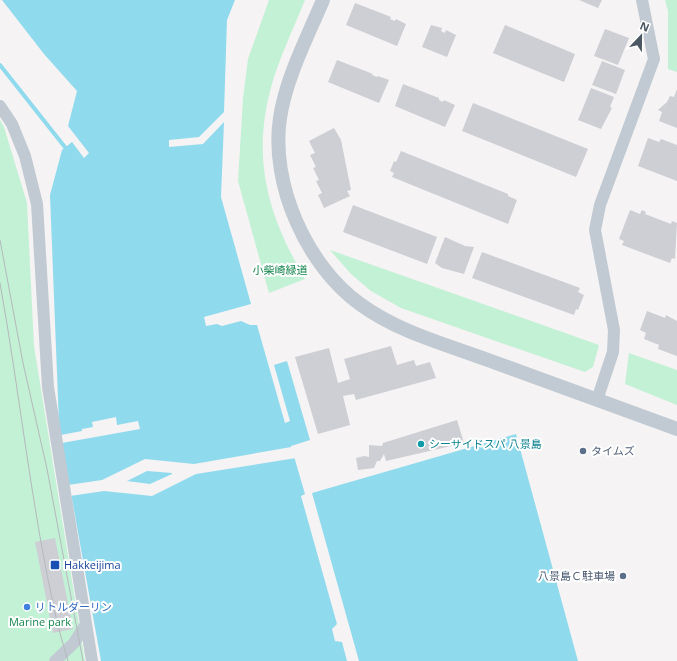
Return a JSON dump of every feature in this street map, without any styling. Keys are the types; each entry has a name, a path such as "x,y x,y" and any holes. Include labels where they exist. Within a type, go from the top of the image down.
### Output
{"street":[{"path":"323,0 291,78 280,118 278,144 279,167 295,218 312,252 325,270 359,304 409,332 677,429"},
{"path":"597,400 613,352 614,330 595,230 600,205 654,59 642,0"},
{"path":"0,106 12,124 25,156 37,204 48,387 92,661"},
{"path":"56,661 74,643 86,624"}],"green space":[{"name":"小柴崎緑道","path":"269,0 305,0 281,56 273,79 265,117 263,142 267,189 273,211 292,256 305,279 269,293 238,181 243,98 248,59"},
{"path":"665,0 677,0 677,72 668,69 668,11"},
{"name":"Marine park","path":"0,120 4,127 27,203 34,346 85,661 0,661"},
{"name":"小柴崎緑道","path":"330,250 599,345 593,367 585,372 401,308 371,291 351,274"},
{"path":"629,353 677,370 677,405 625,384"}],"water":[{"path":"2,0 235,0 227,20 224,112 199,137 169,140 169,147 203,144 224,122 221,197 251,304 204,317 206,326 217,324 222,326 241,321 250,325 257,325 285,423 290,421 274,365 287,361 310,440 291,446 305,494 301,496 337,624 332,629 335,641 342,642 347,661 101,661 62,443 140,429 138,421 117,425 116,417 92,422 93,427 82,429 82,431 61,435 59,424 50,195 62,150 72,142 84,158 89,153 68,126 77,91 44,54"},
{"path":"516,434 578,661 359,661 312,493"}],"pier":[{"path":"297,446 293,447 296,458 196,474 152,496 104,491 70,496 68,485 102,480 145,459 194,464","holes":["147,471 172,473 150,484 127,481"]}],"building":[{"path":"579,0 602,0 598,8"},
{"path":"355,3 391,17 390,19 395,21 396,19 406,24 397,46 346,25"},
{"path":"431,25 442,28 441,31 445,33 446,30 456,35 447,57 422,47"},
{"path":"505,25 575,54 564,82 493,53"},
{"path":"605,29 629,38 618,65 594,56"},
{"path":"337,60 377,77 378,76 389,80 379,103 328,82"},
{"path":"602,61 625,70 616,94 592,85"},
{"path":"403,84 439,98 439,100 443,102 444,100 455,105 445,127 395,106"},
{"path":"591,88 614,97 610,107 612,108 601,129 578,120"},
{"path":"677,89 677,128 659,121 662,112 658,110 667,102 670,96 674,97"},
{"path":"473,103 588,149 576,177 462,131"},
{"path":"334,128 341,140 351,190 347,191 350,196 324,208 318,195 322,193 316,181 319,180 313,168 316,167 310,155 315,153 309,141"},
{"path":"648,138 659,142 661,139 677,145 677,181 638,166"},
{"path":"401,151 508,194 508,196 517,200 508,224 392,177 394,173 390,171 394,161 396,162"},
{"path":"353,205 437,237 427,264 343,232"},
{"path":"630,210 640,214 642,210 646,212 645,214 671,224 672,221 677,223 675,259 672,258 670,263 622,245 624,241 619,239"},
{"path":"445,237 465,246 474,247 464,274 442,268 435,263"},
{"path":"482,252 580,288 578,292 584,295 578,310 576,309 574,315 472,278"},
{"path":"647,311 665,318 666,315 677,321 677,356 658,349 659,345 644,339 646,333 640,330"},
{"path":"391,346 397,365 414,360 416,366 430,362 436,378 356,400 354,394 343,396 350,425 318,434 295,357 329,348 338,383 350,379 344,359"},
{"name":"シーサイドスパ 八景島","path":"457,420 464,443 386,461 384,454 380,461 377,461 374,468 358,470 356,458 364,456 369,457 369,445 382,446 383,443"},
{"path":"55,538 73,629 53,633 35,542"}],"waterway":[{"path":"0,65 68,151"}],"tram line":[{"path":"0,240 23,363 47,469 83,661"},
{"path":"0,283 47,576 57,623 68,661"}],"place":[{"name":"シーサイドスパ 八景島","path":"421,444"},
{"name":"タイムズ","path":"583,451"},
{"name":"Hakkeijima","path":"55,565"},
{"name":"八景島Ｃ駐車場","path":"623,576"},
{"name":"リトルダーリン","path":"27,607"}]}
